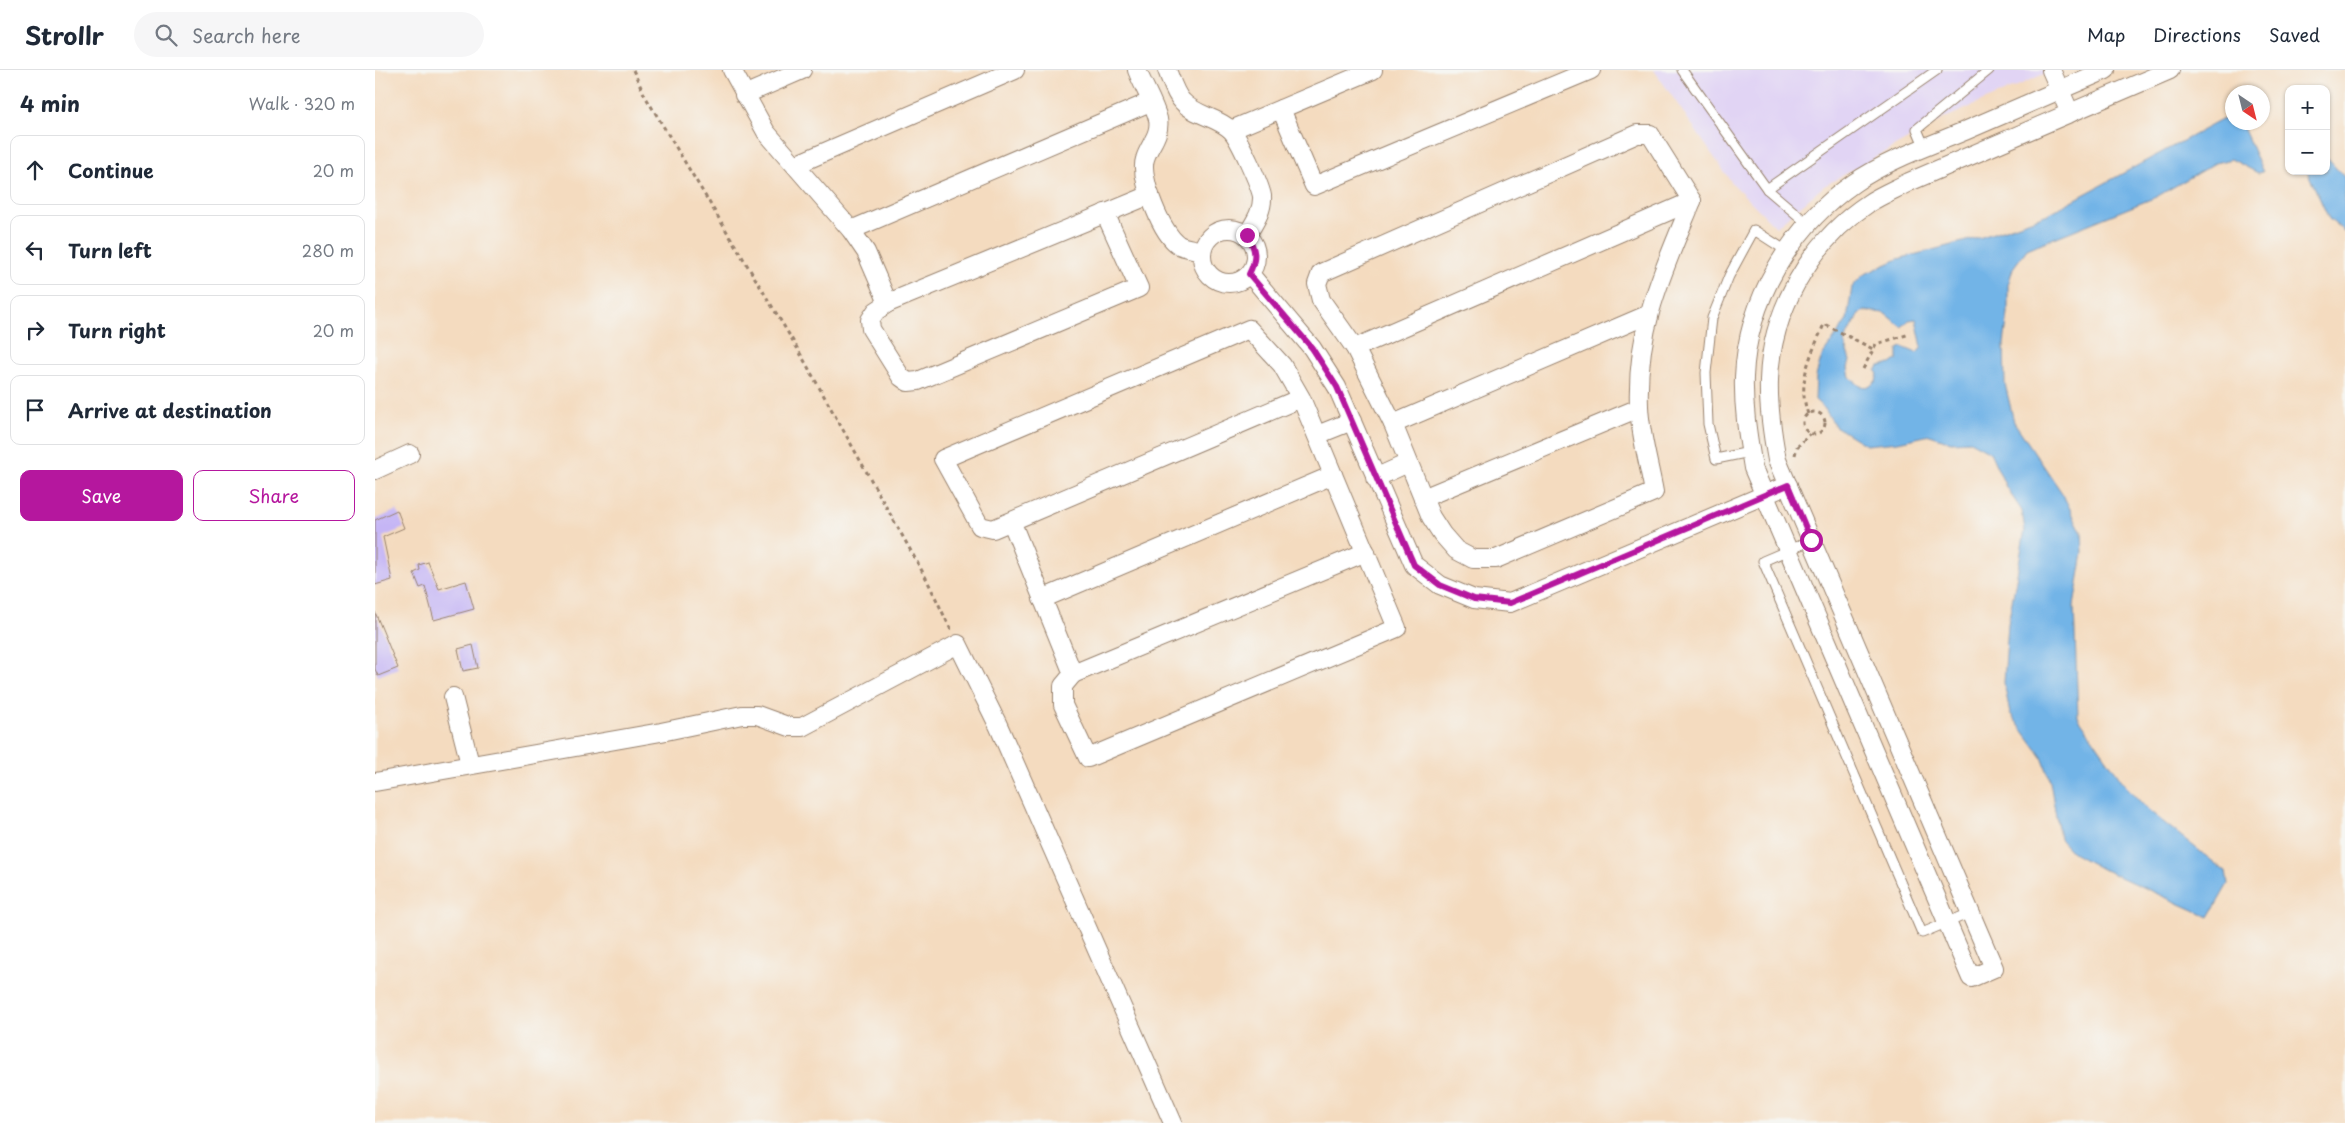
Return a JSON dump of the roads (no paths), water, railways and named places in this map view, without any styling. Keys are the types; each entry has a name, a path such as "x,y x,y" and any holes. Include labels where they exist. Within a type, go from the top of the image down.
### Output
{"street":[{"path":"732,70 766,132 851,230 866,252 888,303"},
{"path":"744,95 802,70"},
{"path":"795,165 1015,70"},
{"path":"1137,70 1158,120 1156,137 1145,159 1143,175 1167,232 1179,245 1201,251"},
{"path":"1167,70 1180,99 1191,111 1215,119 1231,130 1240,143 1262,196 1260,214 1247,235"},
{"path":"1231,130 1373,70"},
{"path":"1281,109 1314,186 1591,70"},
{"path":"2051,70 2069,113"},
{"path":"2106,70 2086,74 2059,89 1925,148 1855,183 1817,213 1785,250 1763,294 1751,336 1744,376 1745,421 1753,468 1971,978 1994,968 1775,452 1769,419 1769,378 1775,341 1786,303 1806,264 1835,230 1869,203 1909,182 2170,70"},
{"path":"2086,74 2098,101"},
{"path":"851,230 1150,102"},
{"path":"1637,134 1650,134 1692,201 1647,315 1639,366 1639,408 1654,492 1497,559 1473,558 1456,550 1442,534 1423,498 1393,424 1355,348 1321,300 1317,284 1321,273 1637,134"},
{"path":"1105,213 1139,288 918,381 908,382 901,377 871,330 869,320 876,311 888,303 1150,194"},
{"path":"1355,348 1692,201"},
{"path":"1234,229 1247,235 1255,247 1256,261 1249,274 1237,282 1223,283 1210,277 1203,265 1201,251 1208,238 1220,230 1234,229"},
{"path":"1249,274 1312,348 1337,387 1414,565 1440,585 1474,599 1510,603 1788,485"},
{"path":"1393,424 1647,315"},
{"path":"1301,398 993,529 980,526 943,459 1249,329 1281,364 1301,398 1366,552 1397,628 1088,758 1063,705 1063,686 1073,674 1366,552"},
{"path":"1423,498 1639,408"},
{"path":"1317,435 1352,421"},
{"path":"375,470 410,454"},
{"path":"1375,478 1408,463"},
{"path":"1042,599 1333,475"},
{"path":"1012,522 1073,674"},
{"path":"375,782 661,732 742,715 757,715 790,727 802,727 958,644 998,725 1173,1123"},
{"path":"453,697 470,764"}],"lane":[{"path":"1681,70 1767,189 1808,224"},
{"path":"1767,189 1937,70"},
{"path":"1925,148 1917,129 1989,70"},
{"path":"1750,452 1716,458 1708,424 1706,373 1712,318 1729,276 1754,230 1785,250"},
{"path":"1811,540 1763,561 1923,933 1970,913"}],"water":[{"path":"2225,118 2225,130 2244,130 2263,172 2258,173 2231,159 2215,163 2156,197 2027,249 2013,268 2008,285 2008,313 2004,344 2005,384 2014,422 2062,493 2082,533 2083,553 2074,606 2078,717 2125,785 2147,809 2226,872 2228,884 2209,917 2100,868 2073,853 2060,839 2049,776 2042,757 2010,713 2004,683 2008,624 2025,530 2022,511 2006,487 1990,452 1970,441 1951,442 1930,435 1898,442 1866,445 1835,426 1825,409 1815,400 1816,376 1822,356 1847,320 1852,287 1863,275 1898,259 1982,237 2048,214","holes":["1865,311 1884,313 1902,327 1909,320 1916,319 1922,347 1917,353 1902,347 1898,349 1898,359 1891,364 1879,366 1876,371 1878,374 1876,381 1869,387 1860,386 1850,377 1848,368 1850,361 1844,341 1858,315"]},
{"path":"2330,161 2345,178 2345,232 2329,219 2309,175 2330,175"}]}
